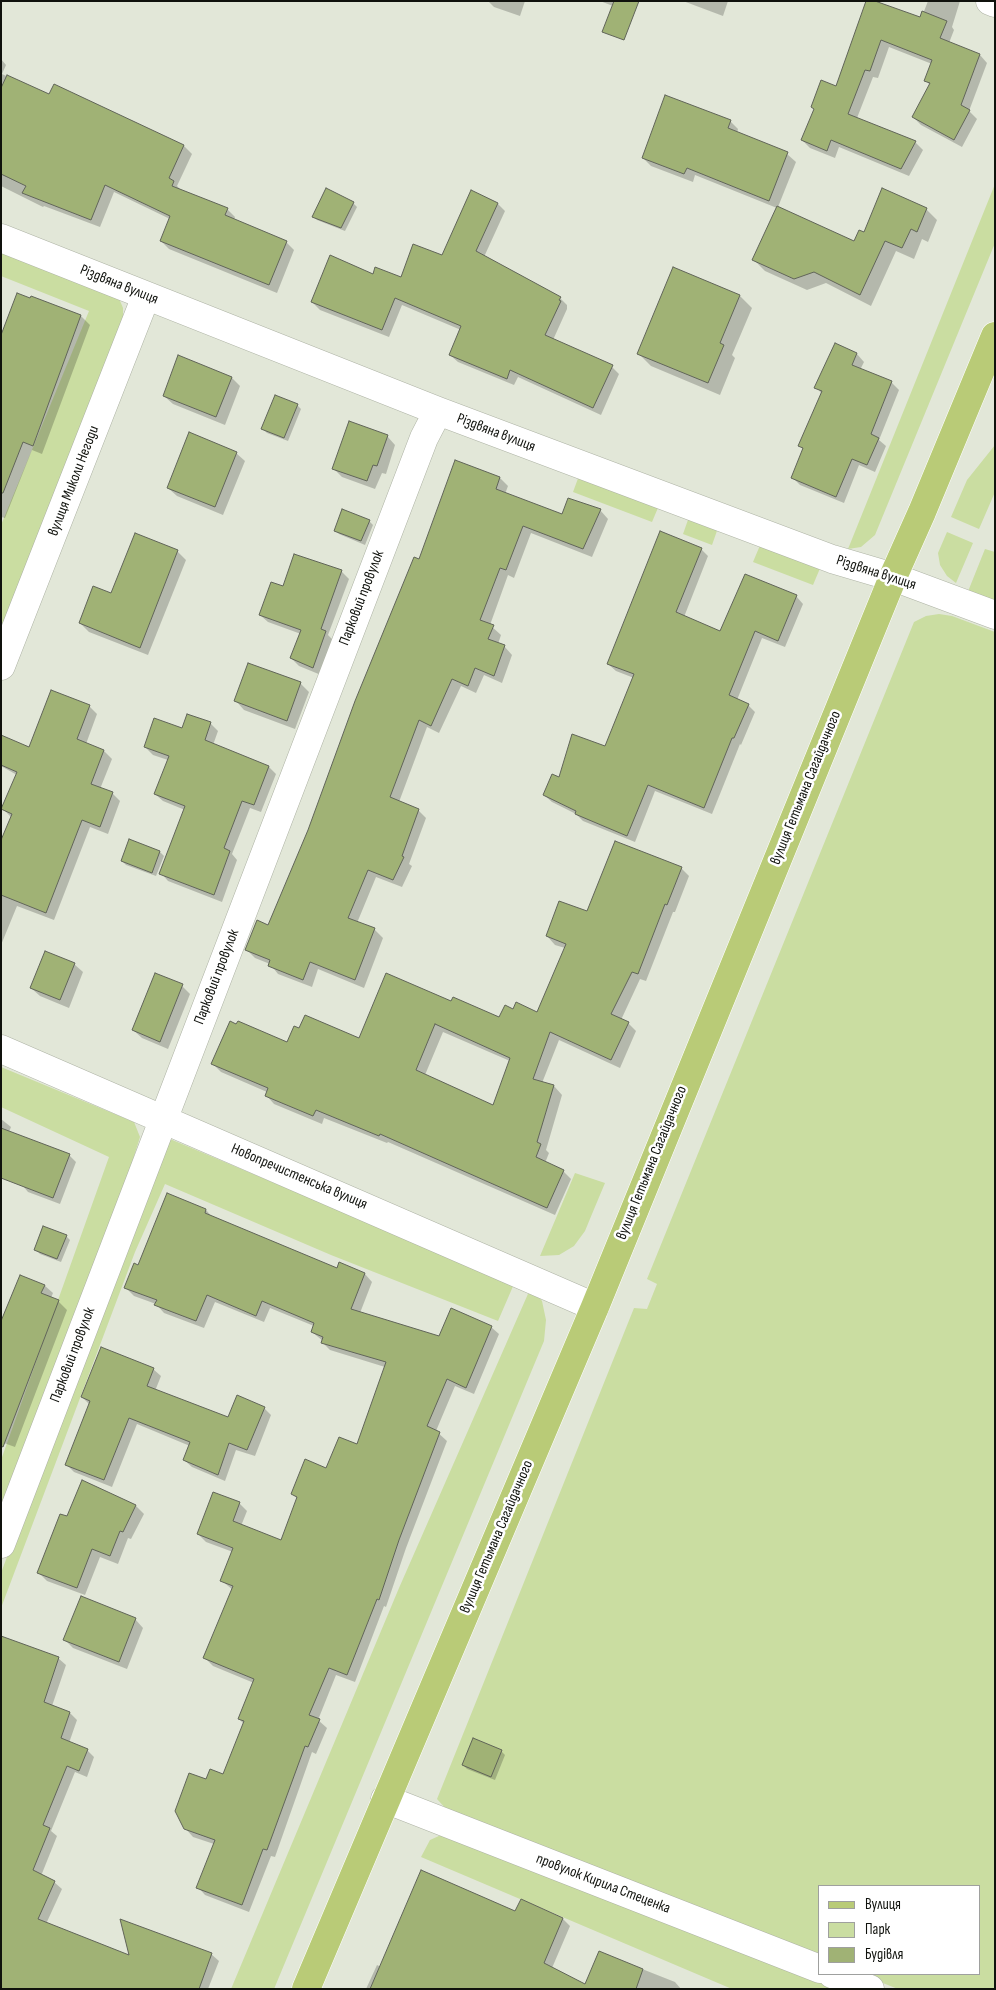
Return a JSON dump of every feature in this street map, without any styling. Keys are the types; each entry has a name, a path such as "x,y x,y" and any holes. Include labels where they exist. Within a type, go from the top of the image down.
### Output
{"main road":[{"name":"вулиця Гетьмана Сагайдачного","path":"306,1989 595,1306 893,577 995,336"}],"street":[{"path":"990,1 995,3"},
{"name":"Різдвяна вулиця","path":"1,238 438,411 832,559 893,577 995,615"},
{"name":"вулиця Миколи Негоди","path":"1,666 146,296"},
{"name":"Парковий провулок","path":"1,1544 424,438 438,411"},
{"name":"Новопречистенська вулиця","path":"1,1049 595,1306"},
{"name":"провулок Кирила Стеценка","path":"385,1799 818,1968"},
{"path":"835,1975 870,1989"}],"green space":[{"path":"995,184 995,243 875,535 861,547 848,549"},
{"path":"1,247 116,291 123,308 123,325 1,635 1,525 89,311 1,276"},
{"path":"995,445 995,492 979,529 951,517 967,480"},
{"path":"580,473 660,503 652,522 573,492"},
{"path":"689,517 718,528 712,545 683,534"},
{"path":"947,532 973,543 956,583 947,576 940,565 938,553"},
{"path":"761,543 821,566 813,585 753,562"},
{"path":"985,549 995,552 995,602 967,594"},
{"path":"939,614 952,616 995,632 995,1989 898,1989 863,1975 981,1975 981,1885 818,1885 818,1957 448,1811 437,1799 634,1308 647,1309 657,1284 647,1279 914,622 926,616"},
{"path":"1,1067 134,1122 140,1137 116,1214 1,1515 1,1460 109,1157 1,1107"},
{"path":"170,1139 514,1284 498,1321 331,1255 165,1184 135,1252 1,1608 1,1573 149,1177"},
{"path":"575,1173 605,1183 585,1231 574,1246 559,1255 540,1256"},
{"path":"531,1287 542,1301 546,1320 544,1341 274,1989 231,1989 399,1588"},
{"path":"441,1835 840,1989 732,1989 421,1857 430,1840"}],"building":[{"path":"614,1 639,1 624,40 602,32"},
{"path":"866,1 875,1 920,17 922,11 947,21 940,38 980,54 961,105 970,110 954,140 912,117 930,83 924,81 932,60 881,40 870,71 865,70 848,114 916,141 901,169 831,140 827,151 801,140 814,109 811,107 821,80 836,86"},
{"path":"7,75 49,94 54,84 184,145 169,178 174,181 172,186 228,208 225,215 287,241 269,285 160,241 170,216 105,185 91,220 22,193 26,186 1,174 1,88"},
{"path":"665,95 731,120 728,128 788,152 769,201 687,168 684,174 642,158"},
{"path":"326,188 354,202 341,228 312,217"},
{"path":"882,188 927,208 917,232 911,229 902,248 885,241 860,295 814,272 794,279 752,260 777,206 854,241 859,230 864,232"},
{"path":"471,190 498,203 476,251 561,297 559,300 561,301 545,335 613,365 593,408 510,370 507,379 449,355 461,326 395,298 382,330 311,302 330,255 373,274 375,267 401,277 413,244 442,255"},
{"path":"673,267 740,295 720,343 724,345 708,383 637,354"},
{"path":"17,293 30,298 31,296 81,315 33,446 23,442 3,493 1,493 1,335"},
{"path":"835,343 857,353 852,365 892,381 871,434 879,438 867,465 852,459 836,497 791,478 803,448 798,446 822,391 814,388"},
{"path":"178,355 232,377 216,417 163,396"},
{"path":"275,395 298,404 284,438 261,429"},
{"path":"349,421 388,435 377,466 373,465 367,481 332,469"},
{"path":"189,432 237,452 215,507 167,488"},
{"path":"455,460 500,477 496,489 562,514 568,498 601,509 583,549 523,526 506,570 500,568 480,620 494,625 488,639 505,645 494,676 475,668 468,686 452,679 431,726 419,720 390,797 419,809 402,856 404,857 393,880 368,870 348,918 375,928 355,980 310,962 303,980 268,966 270,960 245,950 257,920 268,925 308,830 355,701 414,557 419,559"},
{"path":"342,509 370,520 361,541 334,531"},
{"path":"660,531 702,548 676,612 720,631 745,574 797,595 778,641 755,631 729,695 749,704 734,738 732,738 704,808 648,785 627,836 575,814 576,811 543,795 552,774 559,777 572,734 605,746 634,674 607,664"},
{"path":"135,533 178,550 140,648 79,623 93,586 111,593"},
{"path":"294,554 342,570 321,629 326,631 313,668 290,658 301,630 259,615 271,582 283,586"},
{"path":"248,663 301,682 287,721 234,701"},
{"path":"51,690 90,705 77,739 104,750 91,784 113,792 100,827 82,820 46,913 1,895 1,840 12,814 1,809 17,772 1,765 1,735 29,747"},
{"path":"187,714 211,722 205,740 269,766 254,805 242,801 224,848 230,851 214,895 159,874 185,806 154,794 169,756 144,747 154,718 182,728"},
{"path":"129,839 160,851 152,873 121,861"},
{"path":"615,841 682,867 667,905 665,904 638,974 632,972 611,1014 629,1022 611,1060 550,1032 533,1079 554,1085 537,1142 541,1144 536,1157 564,1170 547,1208 380,1134 379,1136 316,1110 313,1116 265,1096 268,1088 211,1064 230,1021 236,1024 238,1021 287,1042 294,1026 299,1028 305,1015 359,1038 386,973 451,1001 453,997 499,1017 505,1005 513,1009 516,1002 537,1012 566,944 546,936 559,901 587,911","holes":["435,1024 510,1058 493,1105 416,1070"]},
{"path":"45,951 75,963 60,1000 30,988"},
{"path":"155,973 183,984 160,1042 132,1030"},
{"path":"1,1128 70,1154 53,1198 1,1178"},
{"path":"167,1193 206,1209 205,1213 337,1268 339,1262 365,1273 351,1309 439,1336 451,1308 492,1326 466,1388 447,1379 427,1426 440,1432 399,1540 379,1600 377,1599 347,1675 329,1668 309,1715 320,1719 308,1747 305,1746 267,1850 263,1849 242,1905 196,1888 215,1840 184,1829 175,1811 189,1773 206,1779 210,1769 223,1774 244,1721 238,1719 254,1679 203,1658 233,1586 220,1581 233,1548 197,1534 213,1492 240,1502 233,1521 281,1540 297,1497 291,1494 305,1459 326,1468 339,1437 357,1444 386,1362 321,1343 323,1337 311,1332 314,1323 262,1301 256,1316 207,1295 196,1321 154,1305 157,1300 124,1288 134,1263 138,1265"},
{"path":"43,1226 67,1235 57,1259 34,1250"},
{"path":"20,1275 45,1285 41,1293 59,1300 3,1447 1,1446 1,1321"},
{"path":"101,1347 154,1368 147,1386 228,1417 237,1395 265,1407 247,1450 229,1443 218,1475 183,1460 190,1442 129,1418 104,1480 65,1465 90,1401 81,1397"},
{"path":"82,1480 136,1505 123,1532 120,1531 110,1556 92,1549 77,1588 37,1573 60,1514 67,1516"},
{"path":"81,1596 136,1618 119,1662 63,1640"},
{"path":"1,1636 59,1657 44,1702 70,1712 61,1738 88,1749 79,1771 67,1766 43,1825 50,1828 33,1870 55,1881 38,1919 129,1955 120,1919 212,1953 199,1989 1,1989"},
{"path":"473,1738 502,1750 491,1777 462,1765"},
{"path":"421,1870 515,1911 521,1899 563,1918 544,1963 585,1984 599,1951 643,1969 636,1989 370,1989"}]}
